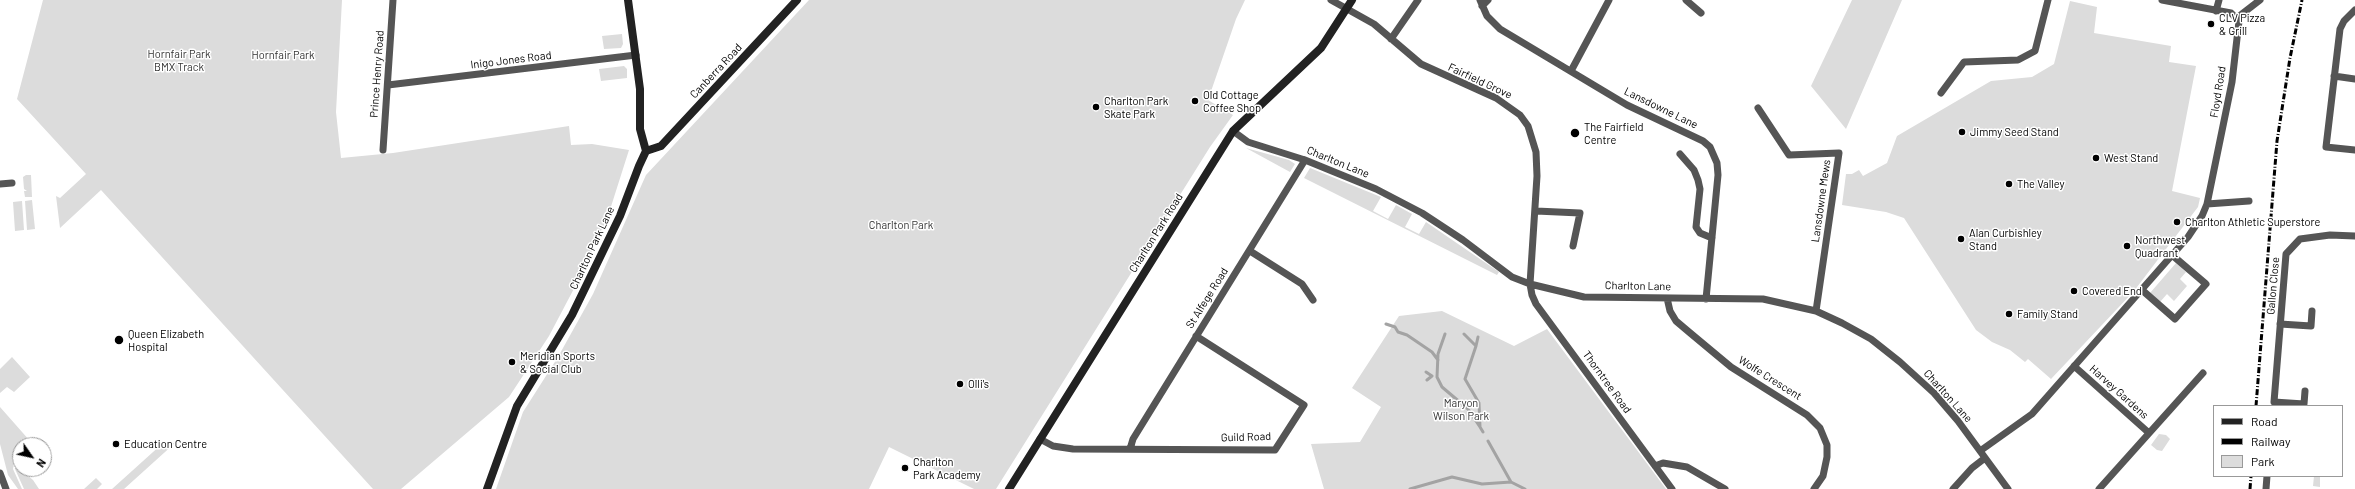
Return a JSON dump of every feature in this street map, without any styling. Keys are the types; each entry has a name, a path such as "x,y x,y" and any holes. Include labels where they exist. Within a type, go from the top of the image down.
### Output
{"street":[{"name":"Prince Henry Road","path":"383,150 394,0"},
{"path":"628,0 640,89 640,129 646,151"},
{"name":"Canberra Road","path":"646,151 661,146 797,0"},
{"name":"Fairfield Grove","path":"1331,0 1374,24 1421,64 1496,98 1510,106 1520,115 1528,126 1536,152 1536,211 1530,284"},
{"name":"Charlton Park Road","path":"1009,489 1233,132 1309,61 1335,30 1352,0"},
{"path":"1391,39 1418,0"},
{"path":"1481,3 1488,0"},
{"path":"1571,71 1609,0"},
{"path":"1686,0 1701,12"},
{"path":"1941,93 1964,62 2018,60 2035,51 2048,0"},
{"path":"2162,0 2231,13 2238,18 2260,0"},
{"path":"2216,11 2219,0"},
{"name":"Lansdowne Lane","path":"1481,3 1487,16 1500,29 1627,105 1703,141 1710,147 1717,163 1718,175 1706,299"},
{"path":"2355,10 2344,21 2340,29 2326,147 2355,150"},
{"name":"Floyd Road","path":"2207,204 2232,82 2240,25 2238,18"},
{"name":"Inigo Jones Road","path":"388,85 636,55"},
{"path":"2334,76 2355,79"},
{"name":"Lansdowne Mews","path":"1758,108 1789,155 1839,153 1816,311"},
{"name":"Charlton Lane","path":"1233,132 1248,142 1304,160 1376,189 1422,214 1463,240 1512,277 1530,284 1584,297 1763,299 1816,311 1871,339 1900,362 1934,393 1986,458 2008,489"},
{"name":"Charlton Park Lane","path":"487,489 516,406 572,315 620,216 646,151"},
{"path":"1680,154 1694,170 1700,189 1696,227 1700,233 1712,238"},
{"name":"St Alfege Road","path":"1130,449 1133,439 1250,251 1304,160"},
{"path":"0,184 12,183"},
{"path":"2207,204 2249,202"},
{"name":"Harvey Gardens","path":"1980,451 2032,414 2196,227 2207,204"},
{"path":"1536,211 1580,213 1573,246"},
{"name":"Gallon Close","path":"2305,391 2304,404 2274,402 2286,254 2300,239 2330,235 2355,236"},
{"path":"1250,251 1302,284 1313,300"},
{"path":"2142,290 2175,319 2206,284 2172,255"},
{"name":"Thorntree Road","path":"1530,284 1532,295 1536,304 1672,489"},
{"name":"Wolfe Crescent","path":"1667,298 1670,312 1676,321 1731,367 1807,415 1820,428 1827,445 1828,457 1823,476 1814,489"},
{"name":"Gallon Close","path":"2280,324 2311,326 2312,311"},
{"name":"Guild Road","path":"1040,439 1060,448 1275,450 1304,405 1196,336"},
{"name":"Harvey Gardens","path":"2074,366 2149,433"},
{"name":"Harvey Gardens","path":"2099,489 2203,373"},
{"path":"1953,489 1972,468 1986,458"},
{"path":"1655,466 1663,463 1687,467 1726,489"},
{"path":"0,473 6,489"},
{"path":"2266,489 2267,477"}],"green space":[{"path":"43,0 342,0 336,112 341,158 393,153 569,126 571,145 592,144 629,150 608,216 578,281 549,336 509,397 401,489 373,489 101,190 60,228 56,196 60,198 86,174 17,99"},
{"name":"Charlton Park","path":"809,0 1245,0 1236,19 1208,100 1233,115 1210,147 996,489 974,489 889,447 869,489 496,489 523,412 558,357 593,294 646,175"},
{"path":"1852,0 1902,0 1846,129 1811,86"},
{"name":"The Valley","path":"2070,1 2097,7 2094,33 2171,46 2169,62 2196,66 2172,191 2200,198 2198,207 2134,291 2051,379 2028,359 2025,362 2010,350 1992,342 1976,330 1904,218 1886,212 1842,205 1846,174 1852,174 1859,170 1863,176 1887,163 1897,136 1991,81 2032,77 2054,64"},
{"path":"622,34 623,44 621,48 604,49 602,36"},
{"path":"624,66 627,69 627,78 601,81 599,69"},
{"path":"1246,148 1289,160 1295,164 1290,172"},
{"path":"1310,168 1381,197 1373,211 1388,219 1396,205 1412,214 1405,227 1419,234 1426,222 1499,272 1497,275 1304,178"},
{"path":"26,175 31,175 32,197 25,197 24,191 27,191 24,189 23,177"},
{"path":"32,200 35,229 27,230 25,201"},
{"path":"22,201 24,230 15,231 13,202"},
{"path":"2176,263 2186,272 2180,279 2187,286 2174,301 2167,294 2160,302 2150,293"},
{"name":"Maryon Wilson Park","path":"1442,311 1514,346 1547,329 1666,489 1324,489 1311,444 1360,442 1381,407 1352,388 1399,316"},
{"path":"12,357 30,377 14,392 7,387 0,393 0,369"},
{"path":"0,407 26,437 12,437 12,477 17,477 22,489 18,489 8,475 0,444"},
{"path":"2159,434 2166,435 2170,439 2162,451 2157,450 2151,445"},
{"path":"163,443 175,443 124,489 112,489"},
{"path":"19,477 29,477 39,489 24,489"},
{"path":"2314,477 2320,477 2320,487 2313,486"},
{"path":"96,478 102,484 97,489 84,489"}],"waterway":[{"path":"1386,324 1395,327 1398,332 1407,335 1432,352 1438,360"},
{"path":"1445,334 1438,354 1437,377 1442,387 1468,409 1480,427"},
{"path":"1464,334 1476,346 1465,379 1479,403 1480,427 1483,432"},
{"path":"1476,346 1478,337"},
{"path":"1426,372 1432,376 1427,380"},
{"path":"1488,441 1511,482 1525,489"},
{"path":"1410,489 1452,477 1482,484 1511,482"}],"railway":[{"path":"2256,405 2277,141 2290,58 2302,0"},
{"path":"2250,489 2251,477"}],"place":[{"name":"CLV Pizza & Grill","path":"2211,24"},
{"name":"Old Cottage Coffee Shop","path":"1195,101"},
{"name":"Charlton Park Skate Park","path":"1096,107"},
{"name":"Jimmy Seed Stand","path":"1962,132"},
{"name":"The Fairfield Centre","path":"1575,133"},
{"name":"West Stand","path":"2096,158"},
{"name":"The Valley","path":"2009,184"},
{"name":"Charlton Athletic Superstore","path":"2177,222"},
{"name":"Alan Curbishley Stand","path":"1961,239"},
{"name":"Northwest Quadrant","path":"2127,246"},
{"name":"Covered End","path":"2074,291"},
{"name":"Family Stand","path":"2009,314"},
{"name":"Queen Elizabeth Hospital","path":"119,340"},
{"name":"Meridian Sports & Social Club","path":"512,362"},
{"name":"Olli's","path":"960,384"},
{"name":"Education Centre","path":"116,444"},
{"name":"Charlton Park Academy","path":"905,468"}],"park label":[{"name":"Hornfair Park","path":"283,55"},
{"name":"Hornfair Park BMX Track","path":"179,60"}]}
